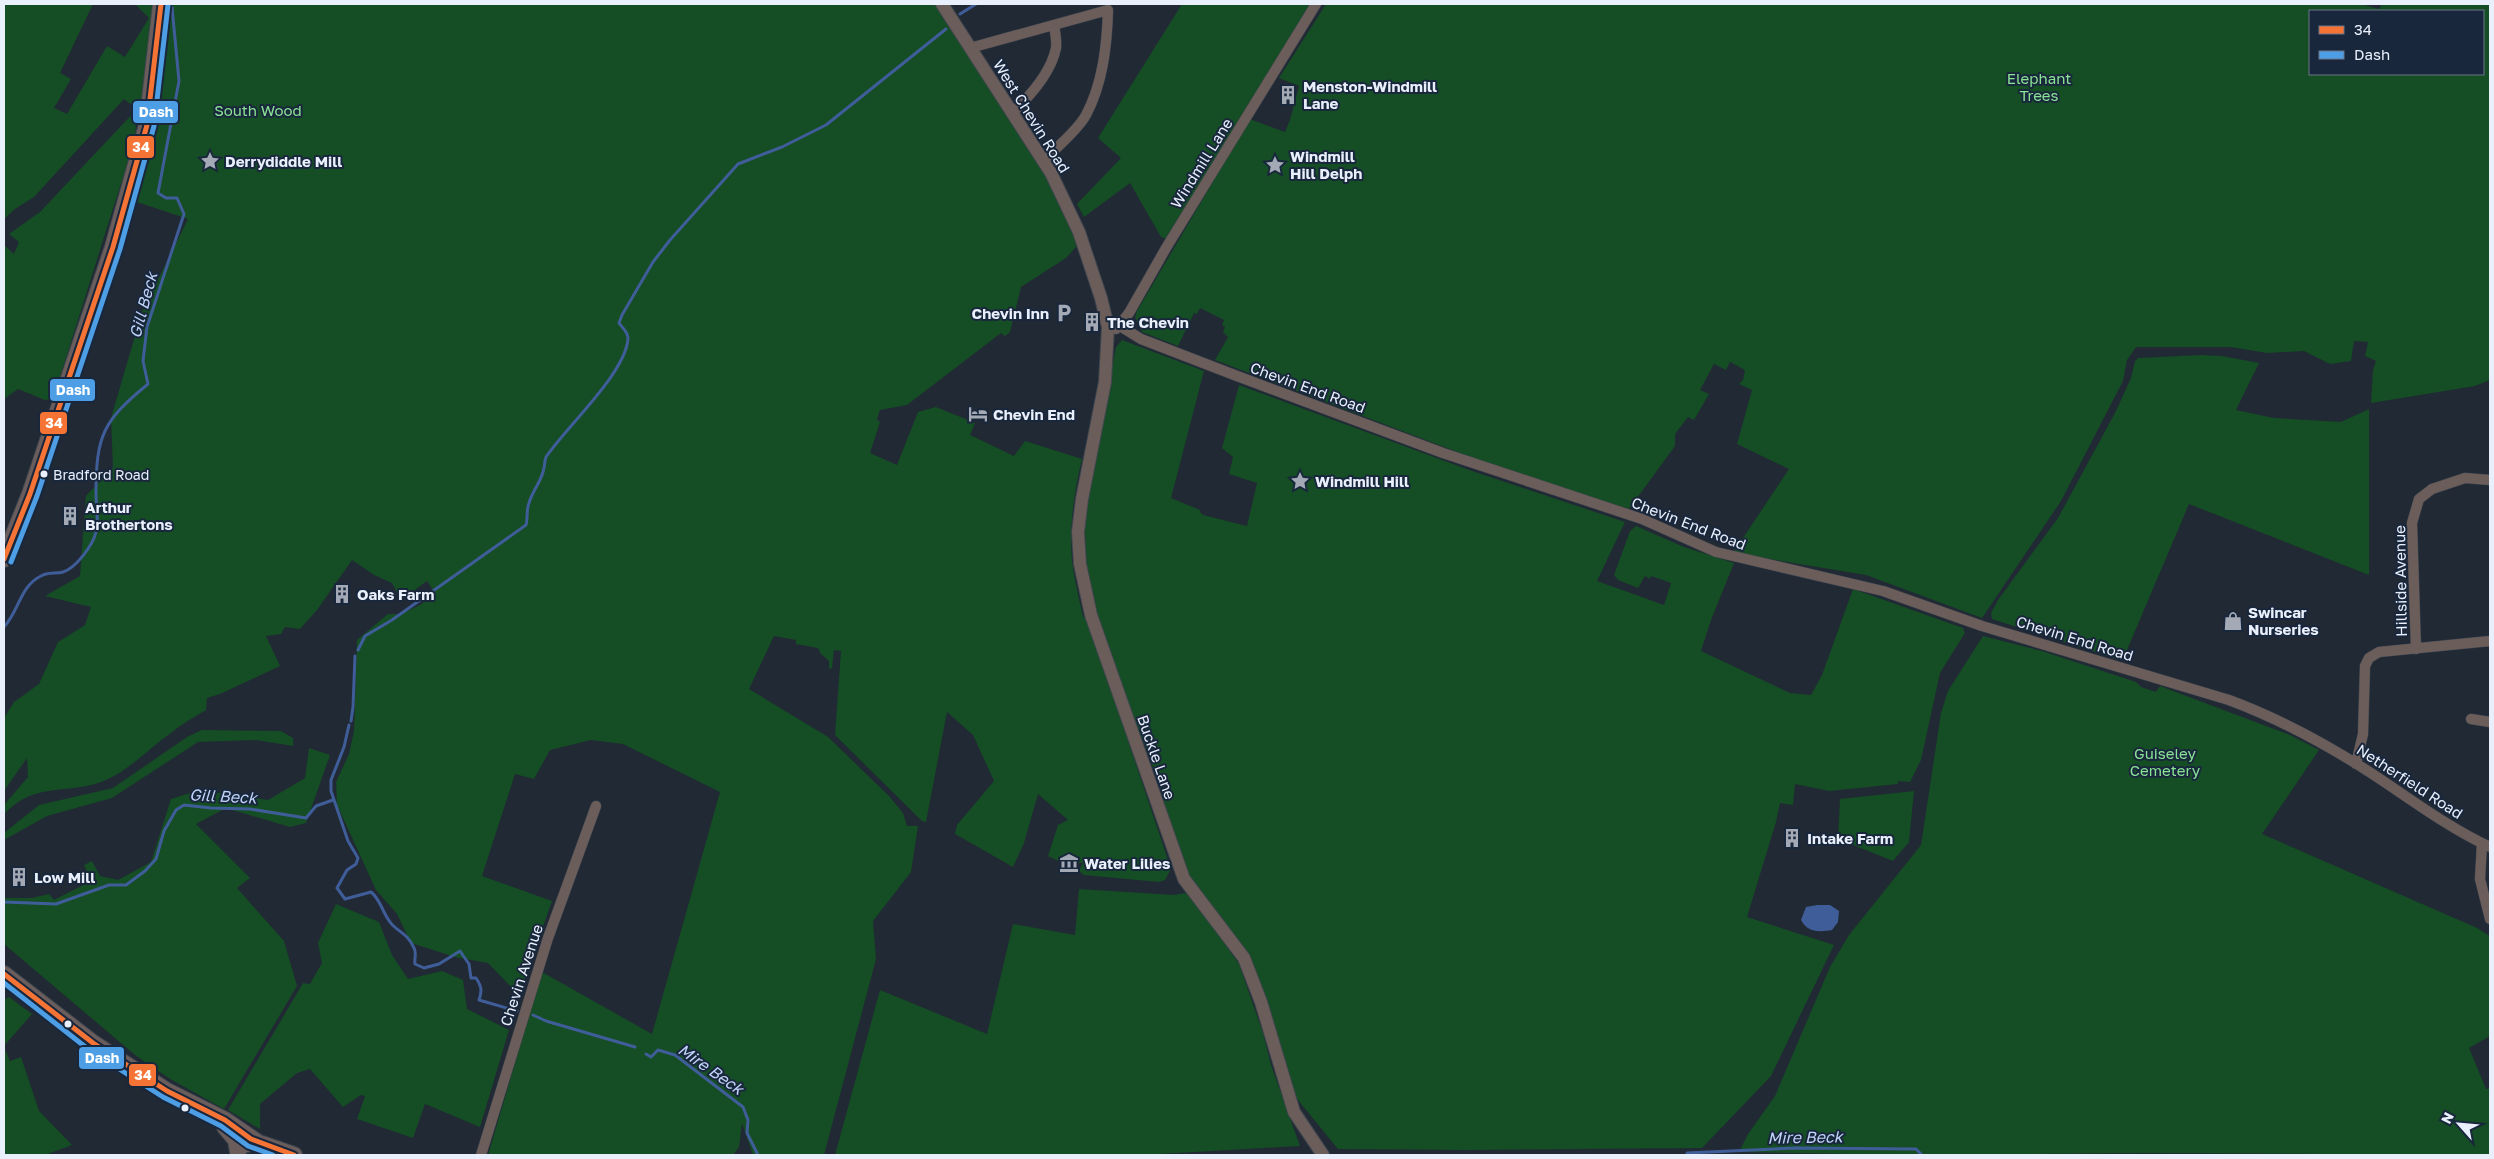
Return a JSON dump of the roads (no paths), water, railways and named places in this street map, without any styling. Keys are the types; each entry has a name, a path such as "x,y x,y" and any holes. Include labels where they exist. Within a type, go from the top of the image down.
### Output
{"main road":[{"path":"4,559 30,494 114,247 146,125 161,4"},
{"path":"5,977 93,1043 167,1091 229,1123 264,1147"},
{"path":"209,1114 233,1135 238,1143 238,1154"},
{"path":"238,1154 247,1144 294,1155"}],"street":[{"name":"West Chevin Road","path":"942,4 1044,160 1068,208 1088,258 1102,301 1109,337"},
{"name":"Windmill Lane","path":"1109,337 1120,326 1316,4"},
{"path":"970,48 1108,10 1107,39 1100,78 1086,116 1044,160"},
{"path":"1013,112 1030,96 1048,67 1056,48 1054,25"},
{"name":"Chevin End Road","path":"1120,326 1141,339 1239,377 1442,453 1642,519 1716,552 1883,591 1982,626 2229,700 2268,715 2313,739"},
{"name":"Buckle Lane","path":"1109,337 1105,382 1082,499 1078,532 1080,564 1091,615 1184,879 1244,958 1262,1002 1294,1112 1323,1155"},
{"name":"Hillside Avenue","path":"2416,649 2412,523 2419,499 2432,489 2465,478 2490,480"},
{"path":"2356,764 2362,734 2365,666 2369,658 2379,652 2490,641"},
{"path":"2471,719 2490,722"},
{"name":"Netherfield Road","path":"2313,739 2356,764 2432,814 2486,845"},
{"name":"Chevin Avenue","path":"481,1155 548,938 596,806"},
{"path":"2486,845 2480,879 2490,919"}],"water":[{"path":"1830,905 1839,911 1838,922 1832,930 1819,931 1811,929 1801,920 1806,907"}],"waterway":[{"path":"960,14 976,4"},
{"name":"Gill Beck","path":"4,627 24,592 34,580 43,575 68,570 78,561 91,543 97,528 96,474 98,457 105,431 121,408 148,384 143,361 147,327 184,214 177,198 166,198 158,193 179,81 172,7 170,6"},
{"path":"358,650 365,636 392,620 526,525 528,506 542,476 546,457 617,368 628,339 626,332 619,323 653,262 670,240 738,164 782,147 826,125 946,29"},
{"path":"351,721 355,656"},
{"name":"Mire Beck","path":"349,725 344,747 331,780 331,791 348,841 358,858 356,864 347,870 337,888 345,899 371,892 390,922 411,943 415,950 415,964 424,968 439,964 460,951 469,964 471,978 476,978 479,984 481,991 479,1000 517,1011"},
{"name":"Gill Beck","path":"4,902 56,904 109,885 126,885 145,871 156,859 164,831 176,810 184,805 250,809 306,818 316,806 333,800"},
{"name":"Mire Beck","path":"533,1015 546,1021 635,1047"},
{"name":"Mire Beck","path":"646,1054 651,1057 658,1050 675,1055 743,1107 748,1120 747,1133 758,1155"},
{"name":"Mire Beck","path":"1687,1153 1795,1148 1916,1149 1921,1154"}],"place":[{"name":"Menston-Windmill Lane","path":"1288,95"},
{"name":"Derrydiddle Mill","path":"210,161"},
{"name":"Windmill Hill Delph","path":"1275,165"},
{"name":"Chevin Inn","path":"1064,313"},
{"name":"The Chevin","path":"1092,322"},
{"name":"Chevin End","path":"978,414"},
{"name":"Bradford Road","path":"44,474"},
{"name":"Windmill Hill","path":"1300,481"},
{"name":"Arthur Brothertons","path":"70,516"},
{"name":"Oaks Farm","path":"342,594"},
{"name":"Swincar Nurseries","path":"2233,621"},
{"name":"Intake Farm","path":"1792,838"},
{"name":"Water Lilies","path":"1069,863"},
{"name":"Low Mill","path":"19,877"}],"park label":[{"name":"Elephant Trees","path":"2039,86"},
{"name":"South Wood","path":"258,110"},
{"name":"Guiseley Cemetery","path":"2165,762"}]}
